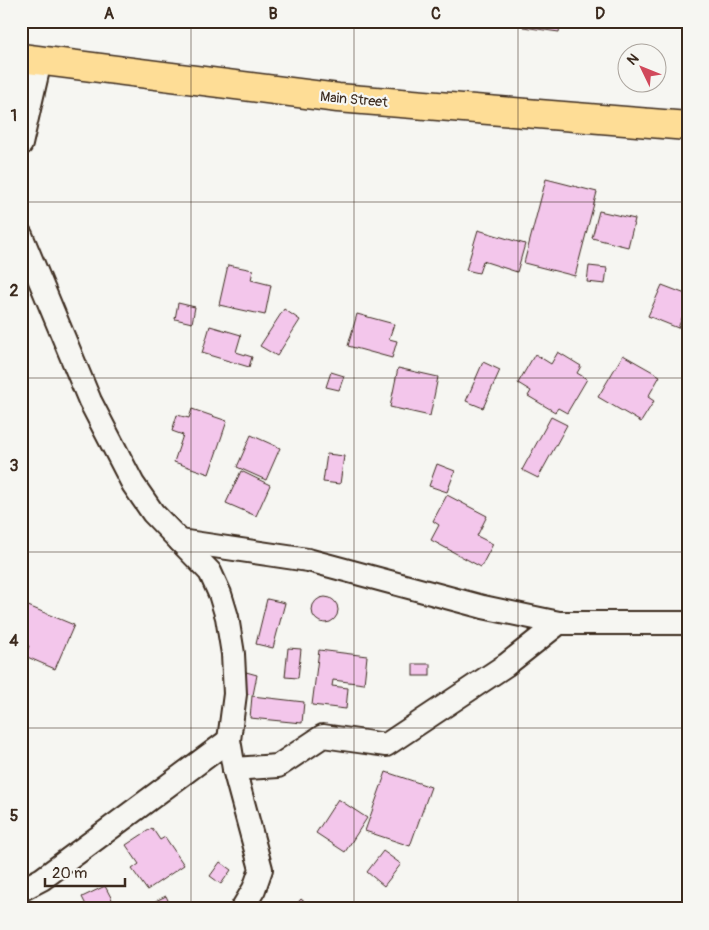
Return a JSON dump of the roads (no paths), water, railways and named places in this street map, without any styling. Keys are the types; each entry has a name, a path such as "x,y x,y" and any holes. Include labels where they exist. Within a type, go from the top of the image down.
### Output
{"highway":[{"name":"Main Street","path":"30,59 338,98 688,126"}],"street":[{"path":"21,144 30,59"},
{"path":"21,236 90,401 124,468 153,513 210,572 227,617 233,654 235,694 228,740 261,869 254,889 242,909"},
{"path":"180,541 308,560 484,607 559,623 688,622"},
{"path":"234,769 278,766 323,736 386,746 506,665 559,623"},
{"path":"21,890 42,879 228,740"}]}
